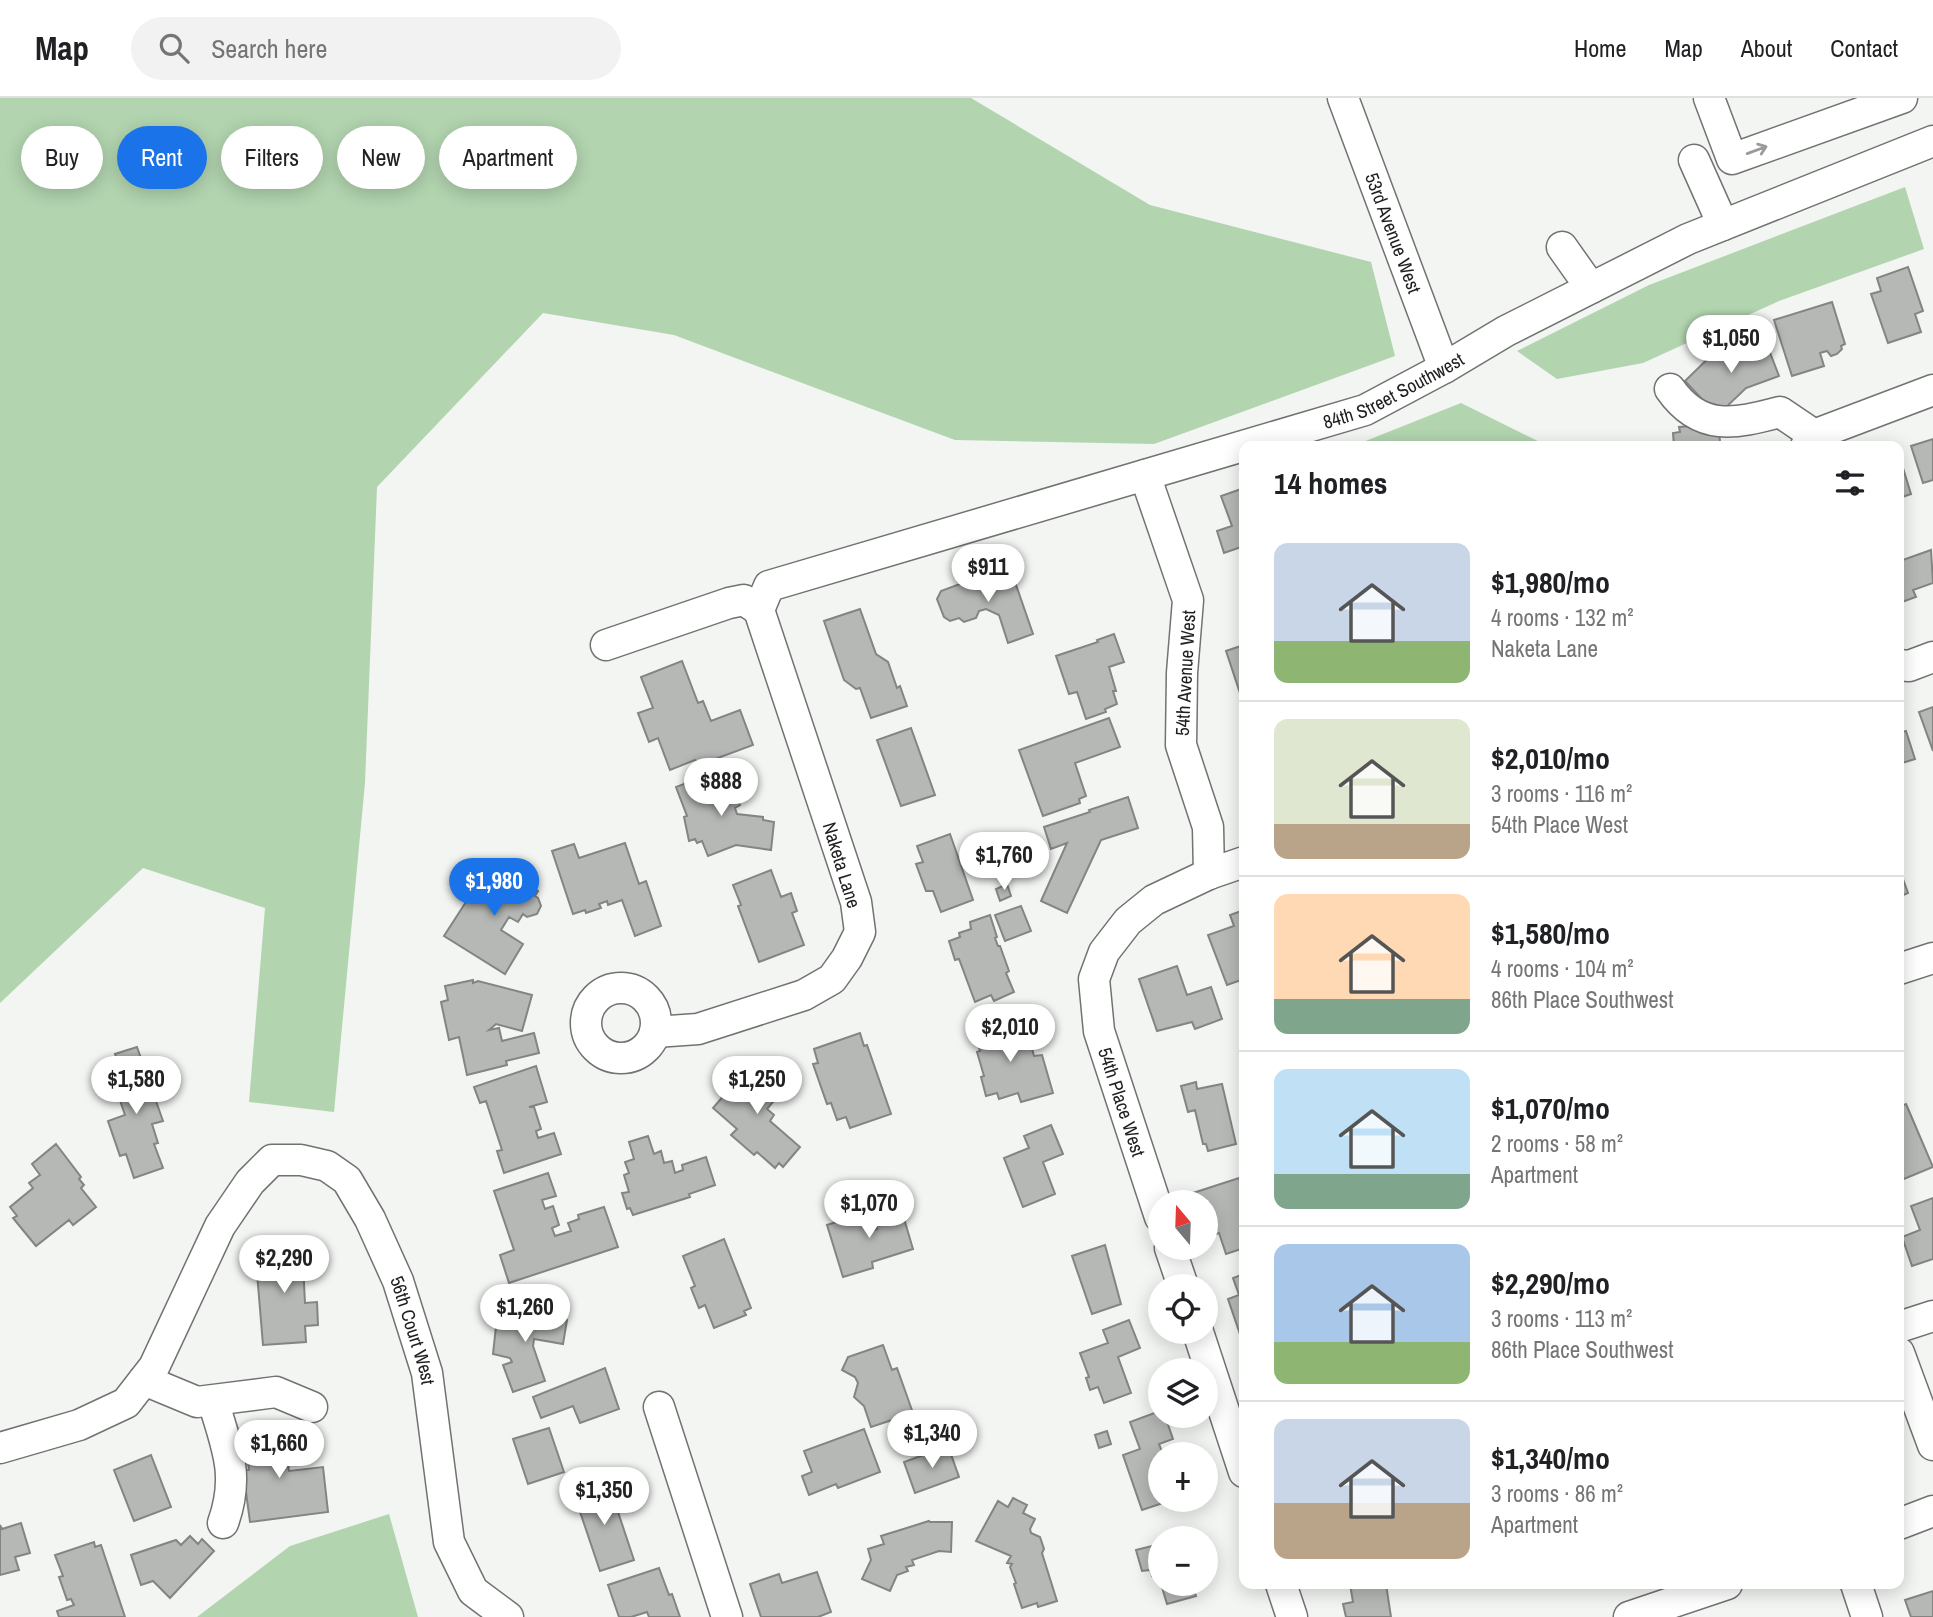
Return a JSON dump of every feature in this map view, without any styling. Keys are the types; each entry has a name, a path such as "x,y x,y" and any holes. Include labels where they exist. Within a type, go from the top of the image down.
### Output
{"street":[{"name":"53rd Avenue West","path":"1343,98 1444,368"},
{"path":"1709,98 1732,159 1902,98"},
{"name":"84th Street Southwest","path":"1260,441 1364,410 1444,368 1506,331 1688,239 1931,149"},
{"path":"1694,160 1723,225"},
{"path":"1562,247 1591,288"},
{"path":"1670,389 1681,405 1699,417 1725,423 1780,412 1810,441 1933,390"},
{"name":"84th Street Southwest","path":"759,610 769,586 1239,447"},
{"name":"54th Avenue West","path":"1145,475 1188,600 1182,673 1181,745 1208,827 1209,874"},
{"path":"606,645 729,603 744,600 759,610"},
{"name":"Naketa Lane","path":"655,1032 698,1029 804,995 832,979 847,958 860,932 856,902 759,610"},
{"path":"1904,666 1933,657"},
{"name":"54th Place West","path":"1151,1190 1099,1031 1094,979 1104,952 1128,921 1154,900 1209,874 1239,864"},
{"path":"1904,967 1933,958"},
{"name":"56th Court West","path":"144,1380 153,1367 220,1226 250,1182 272,1160 302,1160 327,1166 347,1180 370,1219 398,1281 427,1373 449,1542 473,1591 508,1617"},
{"path":"1904,1325 1933,1316"},
{"path":"1202,1344 1239,1457"},
{"path":"1904,1367 1933,1445"},
{"path":"0,1448 79,1425 126,1403 144,1380 197,1402 276,1392 312,1407"},
{"path":"213,1401 232,1478 230,1501 223,1523"},
{"path":"659,1407 727,1617"},
{"path":"1904,1522 1933,1511"},
{"path":"1283,1589 1292,1617"},
{"path":"1629,1617 1712,1589"},
{"path":"1858,1589 1867,1617"}],"green space":[{"path":"0,98 971,98 1150,205 1371,262 1395,356 1154,444 955,440 674,335 543,313 377,487 365,783 334,1112 249,1102 265,908 143,868 0,1003"},
{"path":"1905,187 1924,249 1779,301 1643,363 1557,379 1517,351 1649,285"},
{"path":"1461,403 1538,441 1366,441"},
{"path":"389,1514 418,1617 197,1617 290,1546"}],"building":[{"path":"1908,267 1923,311 1915,314 1921,332 1888,343 1871,294 1881,291 1877,278"},
{"path":"1832,302 1845,344 1837,354 1831,356 1827,351 1820,353 1824,366 1792,376 1774,320"},
{"path":"1726,341 1734,350 1738,346 1745,353 1767,345 1779,376 1746,388 1721,412 1713,411 1685,381"},
{"path":"1719,426 1720,441 1674,441 1673,433 1680,432 1679,427"},
{"path":"1933,439 1933,480 1923,483 1911,446"},
{"path":"1904,471 1911,494 1904,496"},
{"path":"1239,490 1239,548 1224,553 1217,531 1232,526 1221,496"},
{"path":"1931,550 1933,583 1913,590 1916,597 1904,601 1904,560"},
{"path":"1004,574 1014,579 1033,634 1008,643 999,615 986,609 979,611 976,618 964,622 959,618 950,621 944,617 937,599 941,591 973,579 979,583"},
{"path":"860,609 876,654 888,662 907,706 871,718 860,688 856,689 844,680 824,621"},
{"path":"1114,634 1124,662 1109,667 1117,704 1105,709 1106,712 1086,719 1077,692 1069,694 1056,656"},
{"path":"1239,647 1239,690 1226,651"},
{"path":"682,661 698,703 703,701 711,721 740,710 753,745 699,765 695,760 670,770 658,738 649,742 638,713 653,708 641,677"},
{"path":"1933,707 1933,751 1919,712"},
{"path":"1109,718 1120,747 1075,763 1086,796 1079,799 1080,803 1043,816 1019,750"},
{"path":"911,728 935,795 901,806 877,740"},
{"path":"1904,732 1915,759 1904,762"},
{"path":"710,774 715,785 727,780 740,805 735,808 737,814 763,817 763,820 774,822 771,850 736,845 708,856 702,841 689,841 684,817 687,816 676,787"},
{"path":"1128,797 1138,828 1101,840 1067,913 1041,901 1067,843 1051,849 1044,827"},
{"path":"950,834 973,900 941,912 933,891 926,891 916,864 923,862 917,846"},
{"path":"625,843 639,884 646,881 661,926 635,936 622,900 608,905 607,901 599,904 601,908 573,914 552,851 574,844 579,858"},
{"path":"495,864 538,891 535,896 541,906 537,914 527,917 523,914 518,922 509,917 501,930 523,944 505,974 444,936 475,888 479,890"},
{"path":"771,870 781,897 791,893 797,911 792,913 804,945 759,962 733,885"},
{"path":"1007,884 1011,896 1000,901 996,889"},
{"path":"1021,906 1031,931 1005,941 995,915"},
{"path":"1239,912 1239,981 1227,985 1208,935 1234,926 1230,915"},
{"path":"990,915 1014,992 994,1001 991,995 975,1002 959,959 955,960 949,941 960,937 959,933 971,929 970,922"},
{"path":"1177,966 1187,995 1211,987 1222,1019 1195,1029 1192,1022 1157,1031 1139,979"},
{"path":"473,980 473,983 478,981 532,995 522,1031 496,1024 489,1030 499,1028 502,1041 534,1033 539,1053 506,1061 507,1065 467,1075 459,1037 449,1040 441,1002 448,1000 445,986"},
{"path":"1012,1018 1023,1047 1031,1045 1034,1056 1042,1055 1053,1093 1021,1102 1018,1093 999,1099 997,1093 986,1096 974,1029"},
{"path":"860,1033 864,1046 867,1045 891,1114 850,1128 846,1117 837,1120 831,1103 827,1104 813,1064 818,1063 814,1049"},
{"path":"137,1047 163,1121 152,1124 158,1143 154,1144 163,1168 134,1178 126,1154 120,1156 108,1121 125,1115 113,1080 123,1076 115,1054"},
{"path":"761,1064 783,1083 778,1089 782,1091 767,1109 774,1115 770,1121 800,1147 783,1167 779,1163 775,1168 757,1152 754,1155 731,1135 737,1129 713,1108 746,1070 752,1075"},
{"path":"536,1066 547,1102 529,1107 534,1107 541,1129 536,1131 538,1138 554,1133 561,1154 504,1173 497,1151 502,1150 486,1101 480,1103 474,1087"},
{"path":"1196,1082 1197,1089 1222,1084 1236,1144 1208,1151 1206,1144 1203,1144 1195,1110 1188,1112 1181,1086"},
{"path":"1906,1104 1933,1167 1904,1179"},
{"path":"1051,1125 1063,1154 1043,1162 1055,1194 1023,1207 1004,1158 1029,1148 1024,1136"},
{"path":"648,1136 654,1154 661,1151 664,1163 672,1161 675,1173 683,1170 682,1165 706,1157 715,1185 689,1194 690,1197 633,1215 630,1208 627,1209 622,1193 629,1192 624,1175 629,1173 625,1162 634,1159 629,1142"},
{"path":"56,1144 81,1177 79,1179 84,1185 81,1188 96,1207 73,1225 69,1220 36,1246 13,1218 17,1216 10,1207 33,1188 29,1183 40,1175 32,1164"},
{"path":"548,1173 556,1196 542,1200 545,1209 553,1206 559,1225 552,1228 555,1236 571,1231 568,1223 579,1219 578,1215 604,1207 618,1247 509,1283 500,1255 514,1250 494,1191"},
{"path":"1239,1178 1239,1250 1226,1254 1219,1233 1218,1190 1202,1190"},
{"path":"1933,1198 1933,1259 1912,1266 1904,1236 1920,1230 1911,1206"},
{"path":"900,1205 913,1249 872,1262 873,1268 843,1277 827,1225 862,1214 867,1232 877,1229 872,1213"},
{"path":"724,1239 751,1308 744,1311 746,1315 714,1328 705,1305 699,1308 691,1288 695,1286 683,1256"},
{"path":"302,1243 305,1303 317,1302 318,1325 305,1326 306,1342 263,1345 257,1273 260,1272 258,1245"},
{"path":"1105,1245 1121,1304 1092,1314 1072,1256"},
{"path":"1239,1276 1239,1295 1233,1278"},
{"path":"1239,1295 1239,1331 1228,1299"},
{"path":"498,1308 567,1320 563,1344 534,1339 533,1346 545,1381 513,1392 503,1365 512,1362 510,1358 493,1354"},
{"path":"1129,1320 1140,1348 1118,1357 1131,1393 1104,1403 1098,1387 1090,1390 1086,1378 1089,1377 1080,1353 1108,1343 1103,1330"},
{"path":"883,1345 892,1370 897,1368 913,1413 871,1427 864,1406 854,1397 858,1383 855,1377 842,1370 848,1357"},
{"path":"605,1368 619,1409 580,1423 573,1406 541,1418 533,1397"},
{"path":"1148,1415 1148,1428 1169,1428 1173,1439 1148,1442 1148,1508 1142,1510 1123,1455 1140,1449 1130,1422"},
{"path":"284,1426 288,1451 281,1452 282,1466 288,1465 289,1471 323,1467 328,1512 250,1522 243,1470 249,1470 244,1431"},
{"path":"549,1428 564,1472 528,1484 513,1439"},
{"path":"864,1429 880,1472 838,1488 836,1484 809,1495 802,1476 812,1472 804,1451"},
{"path":"1107,1431 1111,1444 1099,1448 1095,1435"},
{"path":"948,1446 959,1477 915,1493 904,1462"},
{"path":"151,1455 171,1507 134,1521 114,1470"},
{"path":"608,1482 634,1560 600,1571 574,1494"},
{"path":"1013,1498 1027,1505 1023,1513 1035,1519 1031,1533 1040,1537 1044,1549 1042,1553 1057,1601 1038,1607 1037,1603 1022,1608 1010,1567 1012,1564 1007,1563 1011,1556 976,1541 998,1501 1008,1507"},
{"path":"929,1521 952,1522 951,1552 939,1551 912,1560 914,1565 906,1567 908,1571 897,1575 890,1591 862,1579 871,1560 868,1549 884,1544 881,1536"},
{"path":"21,1523 30,1553 15,1557 19,1570 0,1575 0,1525 2,1529"},
{"path":"190,1536 198,1544 202,1539 214,1551 170,1598 153,1581 141,1585 131,1555 176,1540 181,1545"},
{"path":"94,1542 95,1547 101,1545 125,1617 59,1617 57,1611 74,1605 71,1599 67,1600 59,1577 63,1576 55,1555"},
{"path":"1148,1547 1148,1570 1142,1571 1136,1550"},
{"path":"659,1568 680,1617 649,1617 647,1612 631,1617 619,1617 608,1585"},
{"path":"817,1572 831,1612 818,1617 761,1617 750,1584 779,1574 782,1583"},
{"path":"1351,1589 1387,1589 1391,1617 1346,1617 1343,1604 1353,1602"},
{"path":"1933,1591 1933,1617 1911,1617 1905,1600"},
{"path":"1165,1596 1196,1596 1167,1604"}]}
